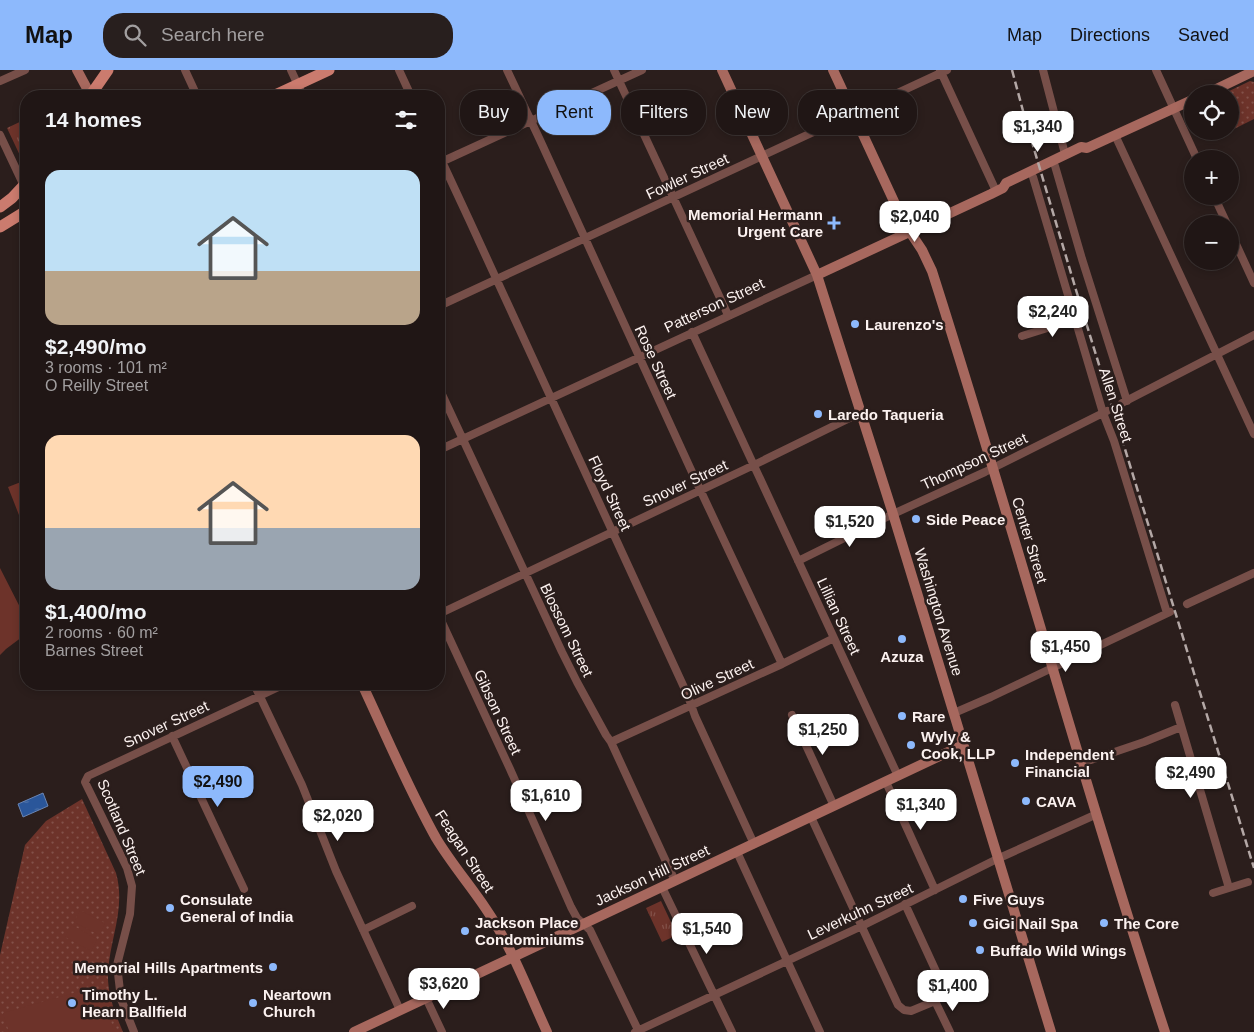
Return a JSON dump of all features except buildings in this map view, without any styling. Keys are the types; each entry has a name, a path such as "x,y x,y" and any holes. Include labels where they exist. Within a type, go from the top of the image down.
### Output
{"main road":[{"path":"94,90 108,70"},
{"path":"286,90 329,70"},
{"path":"0,207 20,191"},
{"path":"0,227 20,215"}],"street":[{"path":"0,82 25,70"},
{"path":"77,70 87,90"},
{"path":"185,70 194,90"},
{"path":"291,70 300,90"},
{"path":"399,70 408,90"},
{"name":"Rose Street","path":"507,70 782,664"},
{"path":"614,70 728,315"},
{"path":"445,158 532,122 642,70"},
{"name":"Washington Avenue","path":"722,70 817,275 893,514 1051,1032"},
{"name":"Center Street","path":"833,70 842,90"},
{"path":"1043,70 1065,154"},
{"path":"1156,70 1193,150"},
{"path":"943,71 999,190"},
{"name":"Fowler Street","path":"903,90 943,71"},
{"path":"1225,85 1254,71"},
{"name":"Patterson Street","path":"445,447 999,190 1009,188 1033,177 1083,153 1087,148 1184,104"},
{"path":"0,135 20,174"},
{"name":"Fowler Street","path":"445,303 808,135"},
{"name":"Center Street","path":"863,135 904,223 911,231 932,271 1165,1032"},
{"path":"1115,135 1254,434"},
{"name":"Patterson Street","path":"999,190 1006,183 1065,154 1081,147 1087,148"},
{"name":"Allen Street","path":"1055,166 1124,402 1217,354"},
{"name":"Floyd Street","path":"445,171 551,397 754,844"},
{"name":"Allen Street","path":"1033,177 1168,612 1053,667"},
{"path":"1239,250 1254,283"},
{"path":"1022,336 1076,319"},
{"name":"Lillian Street","path":"692,332 898,776"},
{"path":"1217,354 1254,335"},
{"name":"Blossom Street","path":"445,401 525,574 577,682 611,742 675,881"},
{"name":"Thompson Street","path":"798,560 993,468 1105,412"},
{"name":"Snover Street","path":"445,612 860,413"},
{"path":"1187,604 1254,573"},
{"name":"Gibson Street","path":"445,628 571,907 577,918 590,930 597,942 637,1031"},
{"name":"Olive Street","path":"611,742 692,706 834,638"},
{"path":"954,712 991,697 1053,667"},
{"path":"257,690 302,784 336,871 400,1010"},
{"name":"Snover Street","path":"86,778 271,690"},
{"name":"Feagan Street","path":"365,690 429,825 454,866 486,909 513,958 547,1032"},
{"path":"1175,705 1228,888"},
{"path":"792,715 834,806"},
{"path":"1082,763 1181,727"},
{"path":"172,736 244,889"},
{"name":"Jackson Hill Street","path":"354,1032 963,745"},
{"name":"Scotland Street","path":"86,778 85,782 127,868 132,886 130,914 117,965 121,999 134,1032"},
{"path":"886,782 935,890"},
{"name":"Leverkuhn Street","path":"637,1031 862,926 997,859 1097,814"},
{"path":"811,817 898,1005 904,1010 911,1011 935,1001 941,994 940,980 905,904"},
{"path":"737,852 820,1032"},
{"path":"1213,893 1248,882"},
{"path":"662,887 732,1032"},
{"path":"363,930 412,906"},
{"path":"426,998 442,1032"},
{"path":"935,1001 950,1032"}],"green space":[{"path":"1250,81 1254,82 1254,119 1239,126 1239,86"},
{"path":"20,122 20,156 7,128"},
{"path":"20,482 20,518 8,487"},
{"path":"0,568 20,607 20,638 0,655"},
{"path":"82,799 116,873 119,886 118,911 109,959 108,980 112,1003 123,1032 0,1032 0,955 25,845 46,821"},
{"path":"661,901 677,935 662,942 646,908"},
{"path":"80,910 105,923 99,935 74,922"},
{"path":"72,925 97,939 91,951 65,937"},
{"name":"Timothy L. Hearn Ballfield","path":"95,987 103,993 114,1032 9,1032 3,1013"}],"water":[{"path":"43,793 48,806 23,817 18,804"}],"railway":[{"path":"1012,70 1076,290 1254,868"}],"place":[{"name":"Memorial Hermann Urgent Care","path":"834,223"},
{"name":"Laurenzo's","path":"855,324"},
{"name":"Laredo Taqueria","path":"818,414"},
{"name":"Side Peace","path":"916,519"},
{"name":"Azuza","path":"902,639"},
{"name":"Rare","path":"902,716"},
{"name":"Wyly & Cook, LLP","path":"911,745"},
{"name":"Independent Financial","path":"1015,763"},
{"name":"CAVA","path":"1026,801"},
{"name":"Five Guys","path":"963,899"},
{"name":"Consulate General of India","path":"170,908"},
{"name":"GiGi Nail Spa","path":"973,923"},
{"name":"The Core","path":"1104,923"},
{"name":"Jackson Place Condominiums","path":"465,931"},
{"name":"Buffalo Wild Wings","path":"980,950"},
{"name":"Memorial Hills Apartments","path":"273,967"},
{"name":"Timothy L. Hearn Ballfield","path":"72,1003"},
{"name":"Neartown Church","path":"253,1003"}]}
